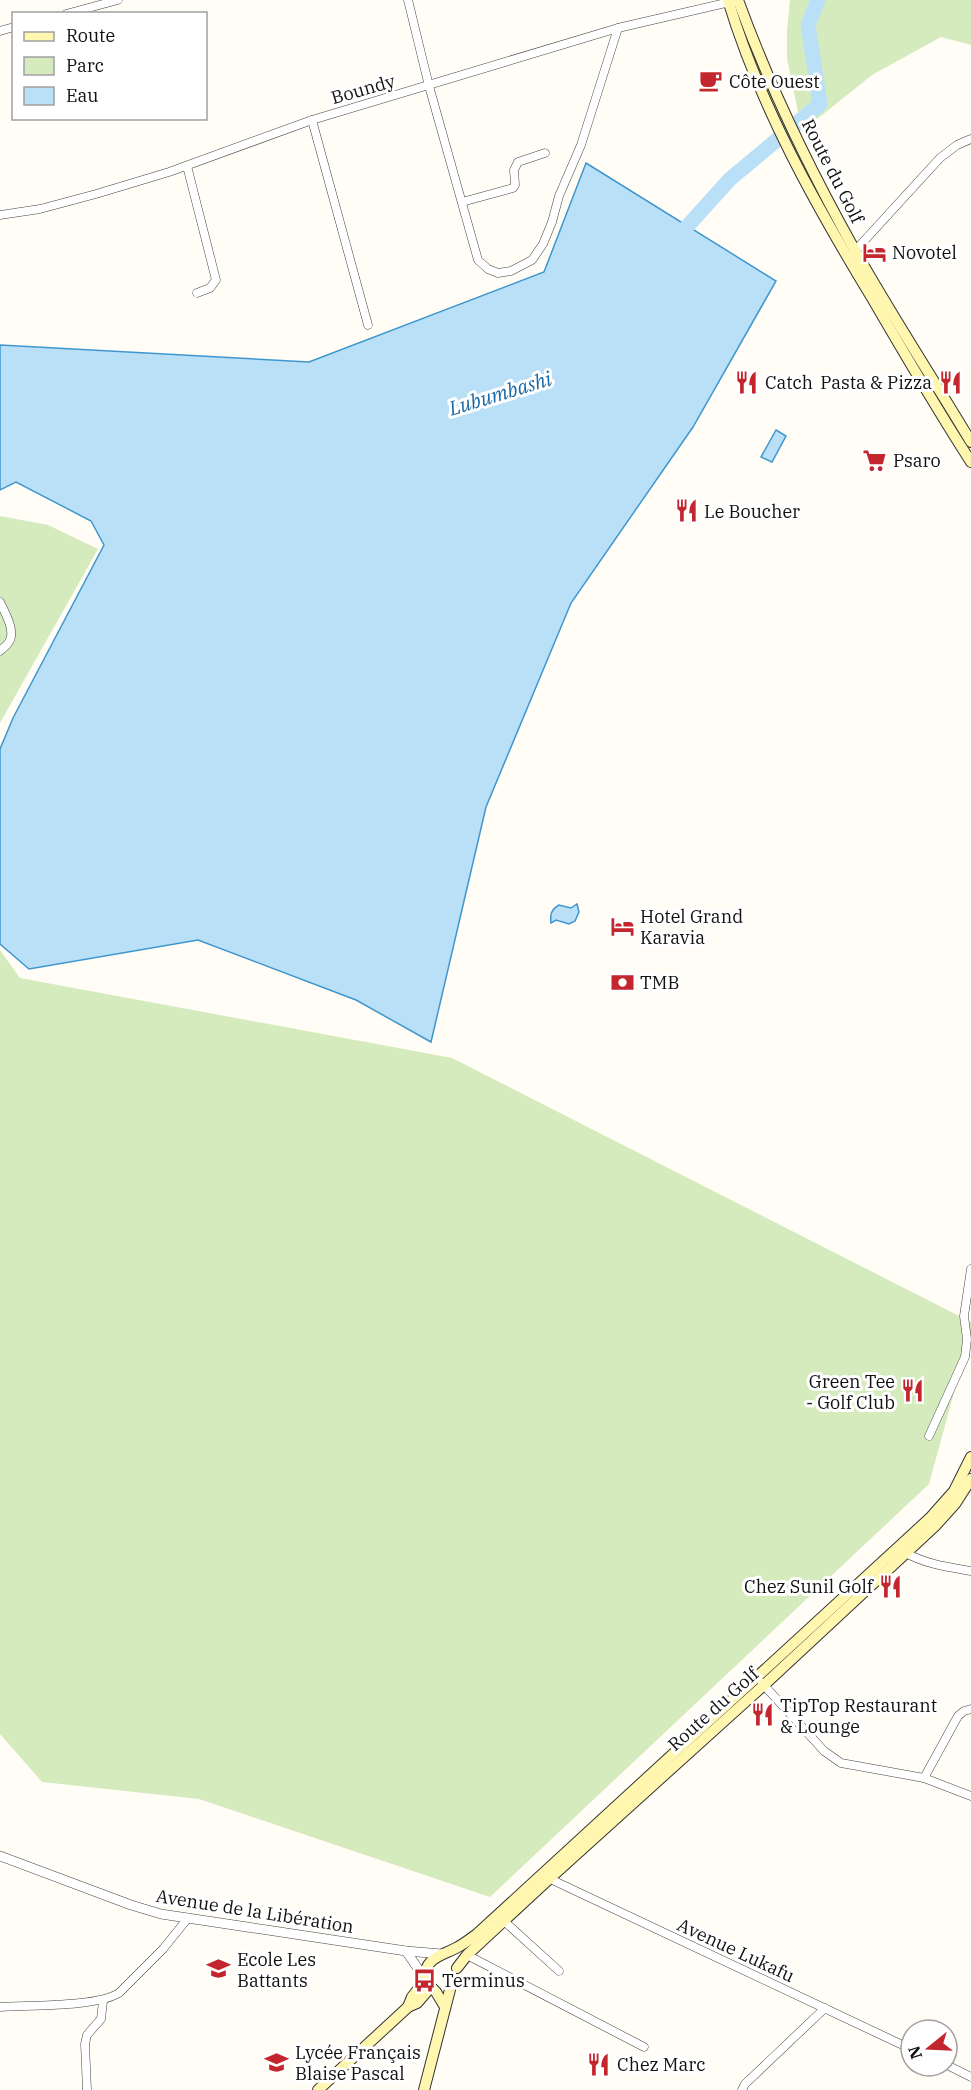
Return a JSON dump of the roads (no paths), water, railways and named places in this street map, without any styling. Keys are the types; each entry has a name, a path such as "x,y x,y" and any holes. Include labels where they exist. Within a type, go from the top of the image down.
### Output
{"main road":[{"name":"Route du Golf","path":"733,1 852,255 971,442"},
{"path":"733,1 757,80 787,146 970,457"},
{"path":"902,1550 948,1498 965,1472 971,1457"},
{"name":"Route du Golf","path":"455,1974 467,1955 504,1921 545,1877 955,1504 971,1479"},
{"path":"318,2090 408,2007 417,2003 428,1983 428,1965 434,1957 460,1946 477,1934 545,1877"},
{"path":"424,2090 455,1974 455,1958 444,1953"},
{"path":"428,1983 444,1986 455,1974"},
{"path":"428,1983 445,2007"}],"street":[{"path":"73,12 118,0"},
{"path":"408,0 429,86 478,260 498,273 511,271 534,258 543,244 559,196 581,145 618,28"},
{"name":"Boundy","path":"0,215 69,202 187,166 312,120 618,28 733,1"},
{"path":"312,120 368,326"},
{"path":"852,255 940,158 957,145 971,140"},
{"path":"462,202 513,188 515,185 514,170 518,162 545,153"},
{"path":"187,166 216,280 210,288 197,293"},
{"path":"0,602 8,620 11,640 0,651"},
{"path":"929,1436 965,1357 967,1339 964,1316 971,1269"},
{"path":"902,1550 940,1566 971,1571"},
{"path":"761,1681 833,1759 841,1763 924,1778 971,1796"},
{"path":"924,1778 958,1716 971,1709"},
{"name":"Avenue de la Libération","path":"0,1856 145,1910 406,1951 444,1953"},
{"name":"Avenue Lukafu","path":"545,1877 899,2043"},
{"path":"0,2007 103,2001 119,1993 163,1949 188,1918"},
{"path":"504,1921 559,1971"},
{"path":"406,1951 428,1983"},
{"path":"467,1955 644,2047"},
{"path":"87,2090 85,2044 87,2035 101,2019 103,2001"},
{"path":"742,2090 825,2008"}],"water":[{"path":"586,163 776,281 693,427 571,603 486,807 431,1042 356,1000 198,940 29,969 0,944 0,749 13,718 104,545 91,521 16,482 0,490 0,345 309,362 544,272"},
{"path":"776,430 786,436 772,462 761,457"},
{"path":"577,904 579,912 575,921 569,924 556,920 551,923 552,912 556,907 559,905 571,908"}],"waterway":[{"name":"Lubumbashi","path":"675,240 730,179 820,104 808,25 818,0"}],"place":[{"name":"Côte Ouest","path":"711,81"},
{"name":"Novotel","path":"874,252"},
{"name":"Catch","path":"747,382"},
{"name":"Pasta & Pizza","path":"950,382"},
{"name":"Psaro","path":"875,460"},
{"name":"Le Boucher","path":"686,511"},
{"name":"Hotel Grand Karavia","path":"622,926"},
{"name":"TMB","path":"622,982"},
{"name":"Green Tee - Golf Club","path":"913,1391"},
{"name":"Chez Sunil Golf","path":"891,1586"},
{"name":"TipTop Restaurant & Lounge","path":"762,1715"},
{"name":"Ecole Les Battants","path":"219,1969"},
{"name":"Terminus","path":"424,1980"},
{"name":"Lycée Français Blaise Pascal","path":"277,2062"},
{"name":"Chez Marc","path":"599,2064"}]}
